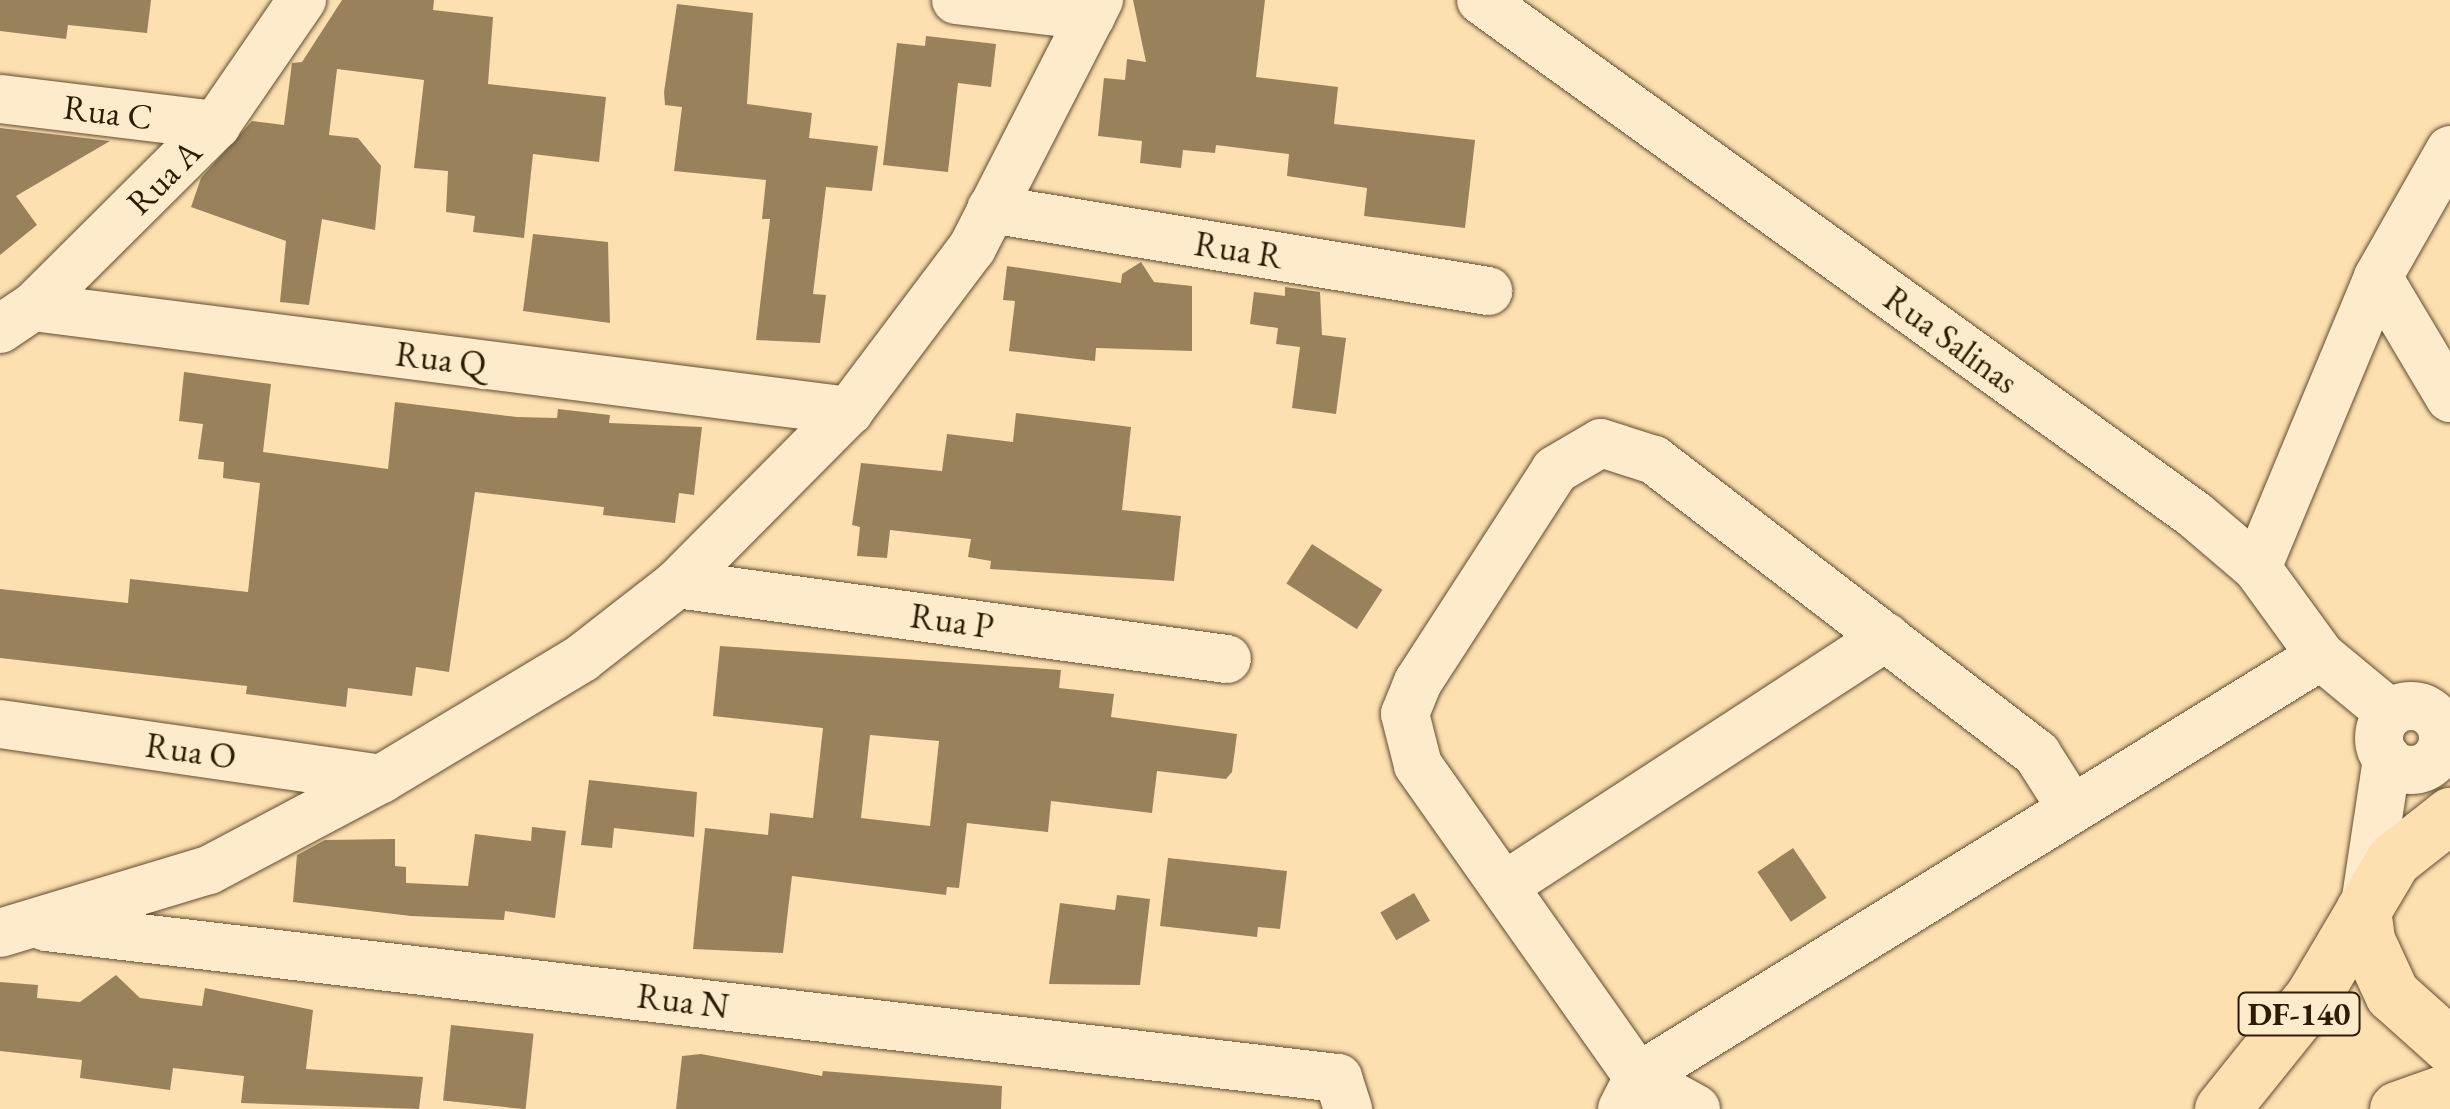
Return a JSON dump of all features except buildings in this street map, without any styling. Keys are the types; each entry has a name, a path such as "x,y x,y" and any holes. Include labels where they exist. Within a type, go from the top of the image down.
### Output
{"main road":[{"name":"DF-140","path":"2222,1109 2312,997 2394,860 2450,815"},
{"path":"2363,910 2367,940 2392,994 2450,1046"},
{"path":"2396,1109 2450,1090"}],"street":[{"name":"Rua A","path":"17,318 216,125 302,0"},
{"path":"14,929 209,870 381,778 582,658 677,584 849,411 972,248 1095,8 956,0"},
{"name":"Rua Salinas","path":"1481,0 2195,515 2257,568 2322,656 2426,731"},
{"name":"Rua C","path":"0,98 216,125"},
{"path":"2257,568 2378,278 2450,150"},
{"name":"Rua R","path":"991,209 1488,291"},
{"path":"2378,278 2450,398"},
{"name":"Rua Q","path":"17,318 849,411"},
{"path":"1696,1109 1630,1093 1504,886 1418,766 1406,714 1418,682 1555,470 1601,443 1654,460 2037,754 2072,809"},
{"name":"Rua P","path":"677,584 1227,659"},
{"path":"1504,886 1886,637"},
{"path":"1630,1093 2072,809 2322,656"},
{"name":"Rua O","path":"0,724 381,778"},
{"path":"2363,910 2379,842 2426,731"},
{"name":"Rua N","path":"14,929 1343,1094"}]}
